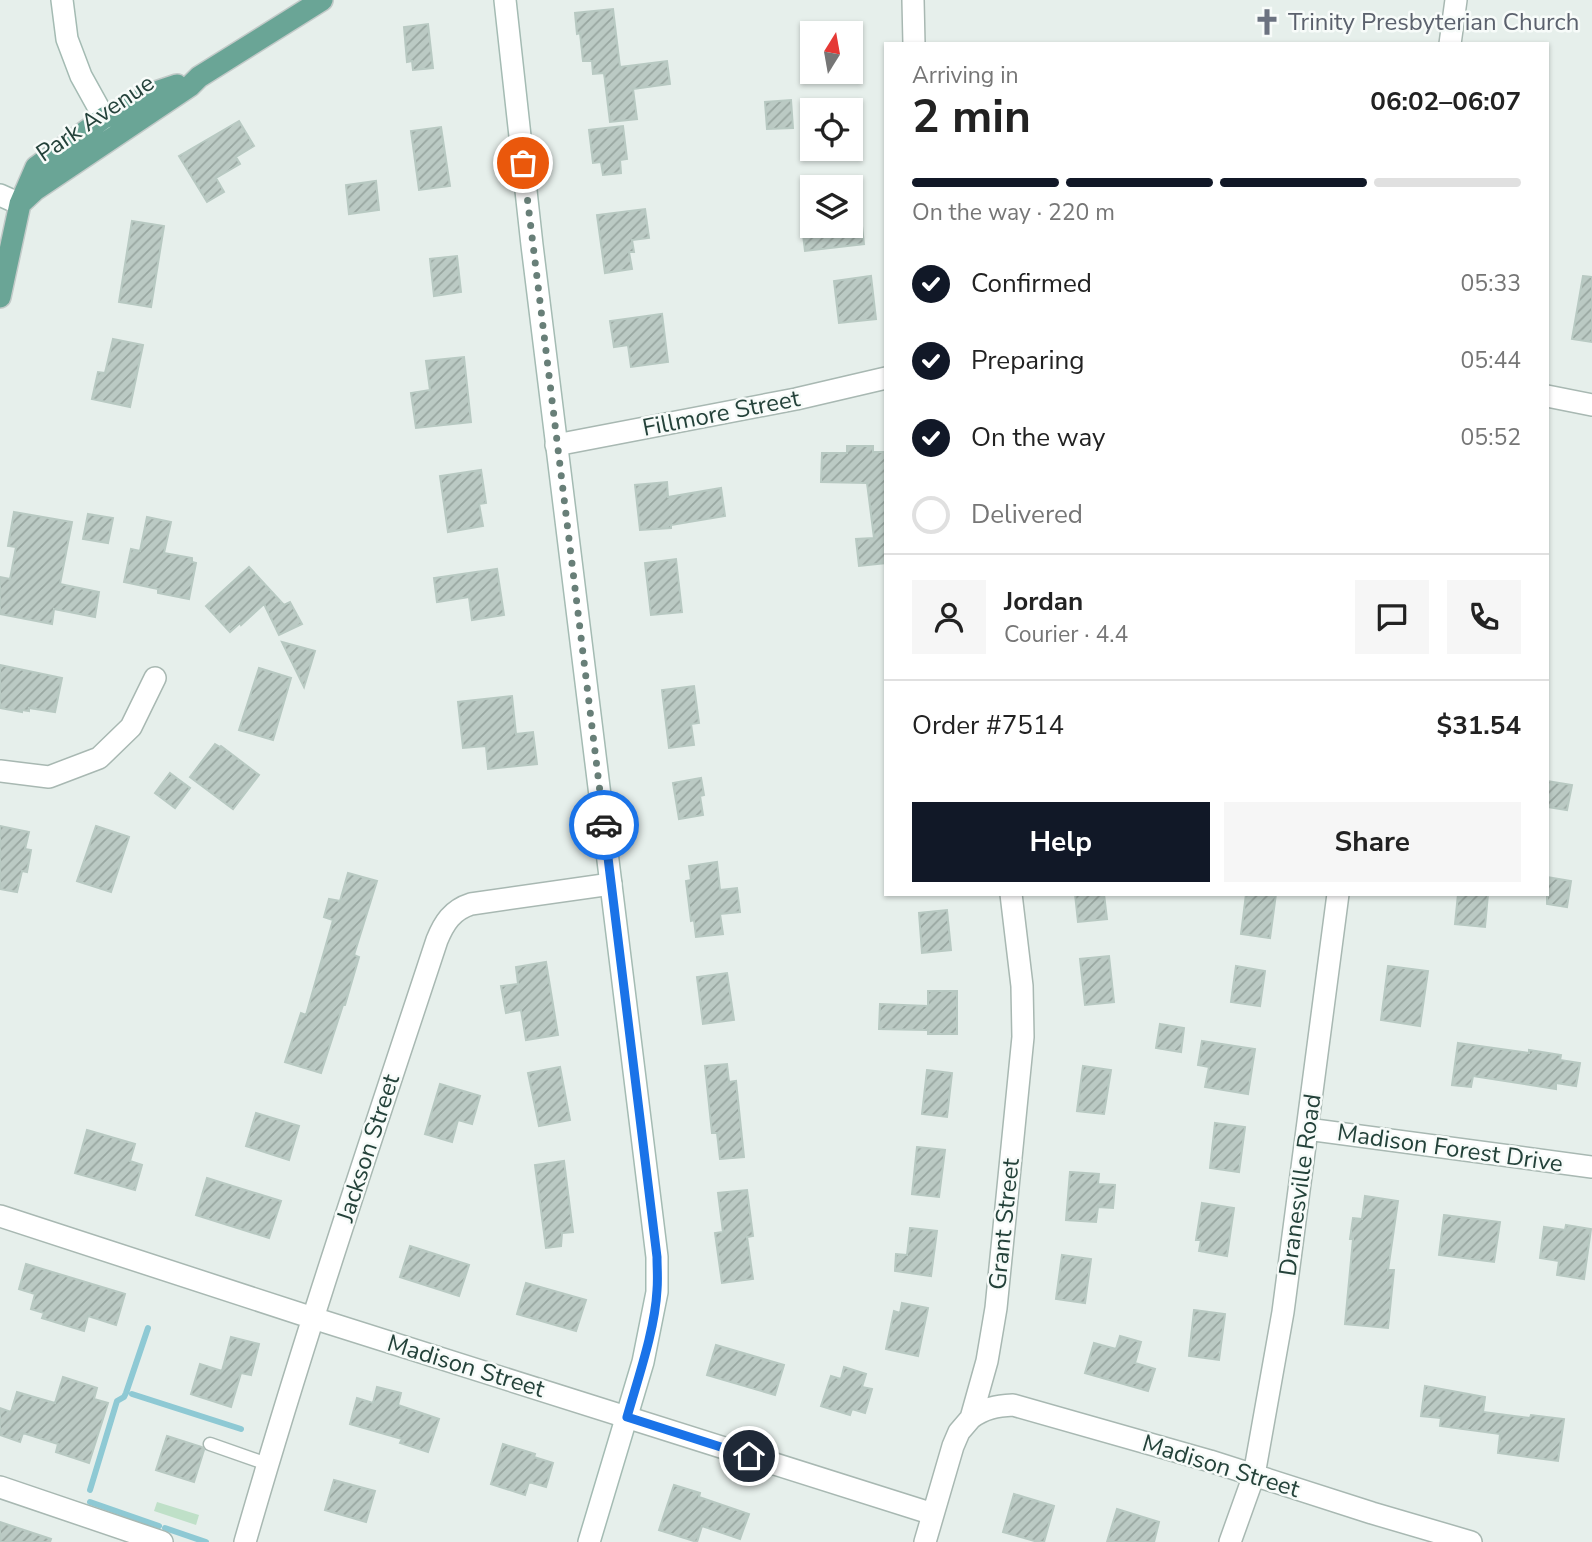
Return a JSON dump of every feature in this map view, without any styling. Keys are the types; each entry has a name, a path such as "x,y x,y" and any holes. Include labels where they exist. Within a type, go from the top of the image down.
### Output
{"main road":[{"name":"Park Avenue","path":"10,204 36,167 104,118 156,92 199,77 322,0"},
{"name":"Park Avenue","path":"10,204 190,86 199,77"},
{"path":"0,297 10,204"}],"street":[{"path":"62,0 67,40 81,76 115,136"},
{"path":"505,0 530,232 657,1257 657,1292 643,1362 589,1542"},
{"path":"913,0 914,42"},
{"path":"1450,42 1456,0"},
{"path":"0,195 10,204"},
{"name":"Fillmore Street","path":"556,445 796,399 884,378"},
{"path":"1549,396 1592,405"},
{"path":"0,771 49,777 99,758 131,727 155,678"},
{"name":"Jackson Street","path":"245,1542 313,1318 432,953 444,924 452,914 471,904 611,884"},
{"name":"Grant Street","path":"925,1542 953,1446 959,1432 971,1418 996,1308 1023,1037 1022,986 1012,896"},
{"name":"Dranesville Road","path":"1230,1542 1254,1475 1283,1312 1338,896"},
{"name":"Madison Forest Drive","path":"1307,1129 1592,1167"},
{"name":"Madison Street","path":"2,1222 933,1514"},
{"name":"Madison Street","path":"971,1418 994,1406 1013,1405 1471,1542"},
{"path":"0,1487 162,1542"}],"lane":[{"path":"210,1444 267,1464"}],"green space":[{"path":"157,1502 199,1515 196,1525 154,1511"}],"building":[{"path":"613,9 620,67 667,61 670,84 633,89 637,119 610,122 604,73 593,74 592,61 583,61 575,13"},
{"path":"428,24 433,68 413,70 412,61 407,62 404,27"},
{"path":"791,100 793,128 767,129 765,102"},
{"path":"239,121 254,146 236,157 240,164 216,178 224,192 207,202 179,156"},
{"path":"623,126 627,159 620,160 621,173 603,175 601,162 593,163 589,130"},
{"path":"441,127 450,186 419,190 411,131"},
{"path":"376,181 379,210 349,214 346,185"},
{"path":"645,209 649,238 632,240 634,252 629,252 632,269 605,273 597,215"},
{"path":"132,221 164,226 151,307 119,302"},
{"path":"863,235 864,244 805,251 803,238 863,238"},
{"path":"457,256 461,292 434,296 430,259"},
{"path":"871,276 876,319 839,323 834,281"},
{"path":"1583,276 1592,277 1592,342 1572,339"},
{"path":"662,314 668,362 631,367 628,345 614,347 610,321"},
{"path":"113,339 143,345 130,407 92,399 98,372 105,373"},
{"path":"464,357 471,422 416,428 411,393 430,390 426,361"},
{"path":"847,446 873,446 873,452 884,452 884,563 859,566 856,539 874,538 867,483 821,482 822,453 847,453"},
{"path":"481,470 486,503 479,504 483,526 448,532 440,476"},
{"path":"667,482 668,497 721,488 725,516 671,525 671,528 640,530 635,485"},
{"path":"14,512 72,522 60,584 99,592 95,617 54,609 52,624 0,614 0,577 10,579 16,547 8,546"},
{"path":"88,514 113,518 108,543 83,539"},
{"path":"147,517 171,522 164,553 192,558 192,562 196,563 189,599 124,582 131,549 140,551"},
{"path":"676,559 682,612 651,615 645,563"},
{"path":"249,567 284,605 290,602 302,624 279,635 264,604 230,632 206,606"},
{"path":"497,569 504,615 472,620 469,597 437,602 434,578"},
{"path":"282,642 315,651 304,687"},
{"path":"0,665 62,678 55,712 29,708 29,711 22,712 0,708"},
{"path":"259,668 291,678 273,740 239,730"},
{"path":"694,686 699,723 691,724 694,745 669,748 662,690"},
{"path":"512,696 516,734 533,732 537,764 488,769 486,746 463,748 458,702"},
{"path":"215,744 259,775 233,809 190,777"},
{"path":"170,773 190,788 175,808 155,793"},
{"path":"701,778 703,815 679,819 673,783"},
{"path":"1549,781 1572,785 1567,810 1549,807"},
{"path":"0,826 29,832 25,849 31,850 27,872 22,871 17,892 0,889"},
{"path":"96,826 129,837 111,892 77,881"},
{"path":"717,862 720,890 737,888 740,912 720,914 723,934 696,937 694,920 691,921 686,881 691,880 689,866"},
{"path":"348,873 377,881 354,955 359,957 345,1005 321,1073 285,1062 301,1013 306,1015 333,920 324,917 329,899 340,901"},
{"path":"1549,877 1571,881 1567,907 1547,904"},
{"path":"1075,896 1104,896 1107,919 1078,922"},
{"path":"1246,896 1276,896 1270,938 1241,934"},
{"path":"1458,896 1488,896 1485,927 1455,924"},
{"path":"947,910 951,950 922,953 919,913"},
{"path":"1109,956 1114,1002 1085,1005 1080,959"},
{"path":"546,962 558,1035 526,1040 521,1010 506,1013 501,986 518,984 516,967"},
{"path":"1236,966 1265,971 1260,1006 1231,1002"},
{"path":"1388,966 1428,971 1420,1026 1381,1020"},
{"path":"727,973 734,1020 703,1024 697,977"},
{"path":"928,991 957,991 957,1034 928,1034 928,1030 879,1029 880,1004 928,1006"},
{"path":"1160,1024 1184,1028 1181,1052 1156,1048"},
{"path":"1202,1041 1255,1049 1248,1094 1205,1087 1209,1067 1198,1065"},
{"path":"1458,1043 1561,1055 1560,1060 1580,1063 1576,1086 1556,1083 1556,1089 1473,1076 1471,1087 1452,1085"},
{"path":"727,1064 729,1082 736,1081 744,1157 720,1159 717,1133 712,1133 705,1066"},
{"path":"1083,1066 1111,1070 1104,1114 1077,1111"},
{"path":"560,1067 570,1120 539,1126 528,1073"},
{"path":"927,1070 952,1073 947,1117 922,1114"},
{"path":"440,1084 480,1096 472,1124 458,1120 452,1142 425,1134"},
{"path":"256,1113 299,1126 289,1160 246,1146"},
{"path":"1215,1123 1245,1127 1239,1172 1210,1168"},
{"path":"87,1130 135,1144 130,1161 142,1165 135,1190 75,1173"},
{"path":"917,1147 945,1150 939,1197 912,1194"},
{"path":"564,1161 573,1232 562,1233 561,1246 546,1248 535,1165"},
{"path":"1070,1172 1099,1174 1098,1184 1115,1185 1113,1208 1098,1207 1096,1222 1066,1220"},
{"path":"207,1178 281,1201 269,1238 196,1215"},
{"path":"747,1190 753,1236 747,1237 753,1279 722,1283 715,1233 723,1232 718,1193"},
{"path":"1365,1196 1398,1201 1388,1270 1394,1270 1388,1328 1345,1324 1353,1218 1362,1219"},
{"path":"1202,1203 1234,1208 1227,1256 1199,1251 1201,1240 1196,1240"},
{"path":"1444,1215 1500,1222 1494,1262 1439,1255"},
{"path":"1566,1225 1591,1229 1584,1279 1557,1275 1559,1261 1540,1258 1544,1227 1565,1230"},
{"path":"910,1228 937,1231 931,1276 895,1271 896,1254 907,1255"},
{"path":"410,1246 469,1265 459,1296 400,1277"},
{"path":"1062,1255 1091,1259 1085,1303 1056,1299"},
{"path":"26,1264 125,1294 116,1325 88,1316 84,1331 42,1318 44,1313 31,1309 35,1294 19,1289"},
{"path":"526,1283 586,1300 576,1331 517,1314"},
{"path":"902,1303 928,1308 918,1356 886,1349 894,1311 900,1313"},
{"path":"1194,1310 1225,1314 1219,1360 1189,1356"},
{"path":"1120,1336 1141,1342 1135,1363 1155,1369 1148,1391 1085,1373 1094,1343 1116,1349"},
{"path":"231,1337 259,1344 251,1375 241,1373 231,1407 191,1394 200,1364 222,1371"},
{"path":"716,1345 784,1365 775,1395 707,1375"},
{"path":"844,1367 866,1374 862,1387 872,1389 865,1413 852,1409 850,1415 821,1406 831,1376 841,1379"},
{"path":"63,1377 97,1388 94,1399 108,1403 89,1463 56,1452 58,1444 23,1433 20,1442 0,1435 0,1408 11,1412 17,1392 55,1403"},
{"path":"1425,1386 1485,1397 1483,1412 1564,1419 1558,1461 1498,1453 1500,1434 1440,1426 1441,1418 1421,1416"},
{"path":"377,1387 401,1393 398,1405 439,1419 428,1452 400,1443 402,1439 350,1424 357,1398 373,1403"},
{"path":"167,1436 204,1450 194,1482 156,1470"},
{"path":"503,1444 553,1463 546,1487 529,1482 525,1495 491,1484"},
{"path":"334,1480 375,1491 366,1522 325,1510"},
{"path":"674,1485 700,1493 699,1497 749,1514 740,1539 702,1526 697,1542 659,1530"},
{"path":"1014,1494 1054,1506 1044,1542 1003,1532"},
{"path":"1117,1509 1159,1522 1154,1542 1107,1542"},
{"path":"0,1522 51,1539 50,1542 0,1542"}],"waterway":[{"path":"90,1490 117,1401 126,1393 148,1328"},
{"path":"132,1394 241,1429"},
{"path":"90,1502 159,1526"},
{"path":"165,1528 206,1542"}],"way so far":[{"path":"523,163 604,825"}],"place":[{"name":"Trinity Presbyterian Church","path":"1267,22"}],"route":[{"path":"604,825 657,1257 657,1292 651,1325 627,1417 749,1456"}]}
